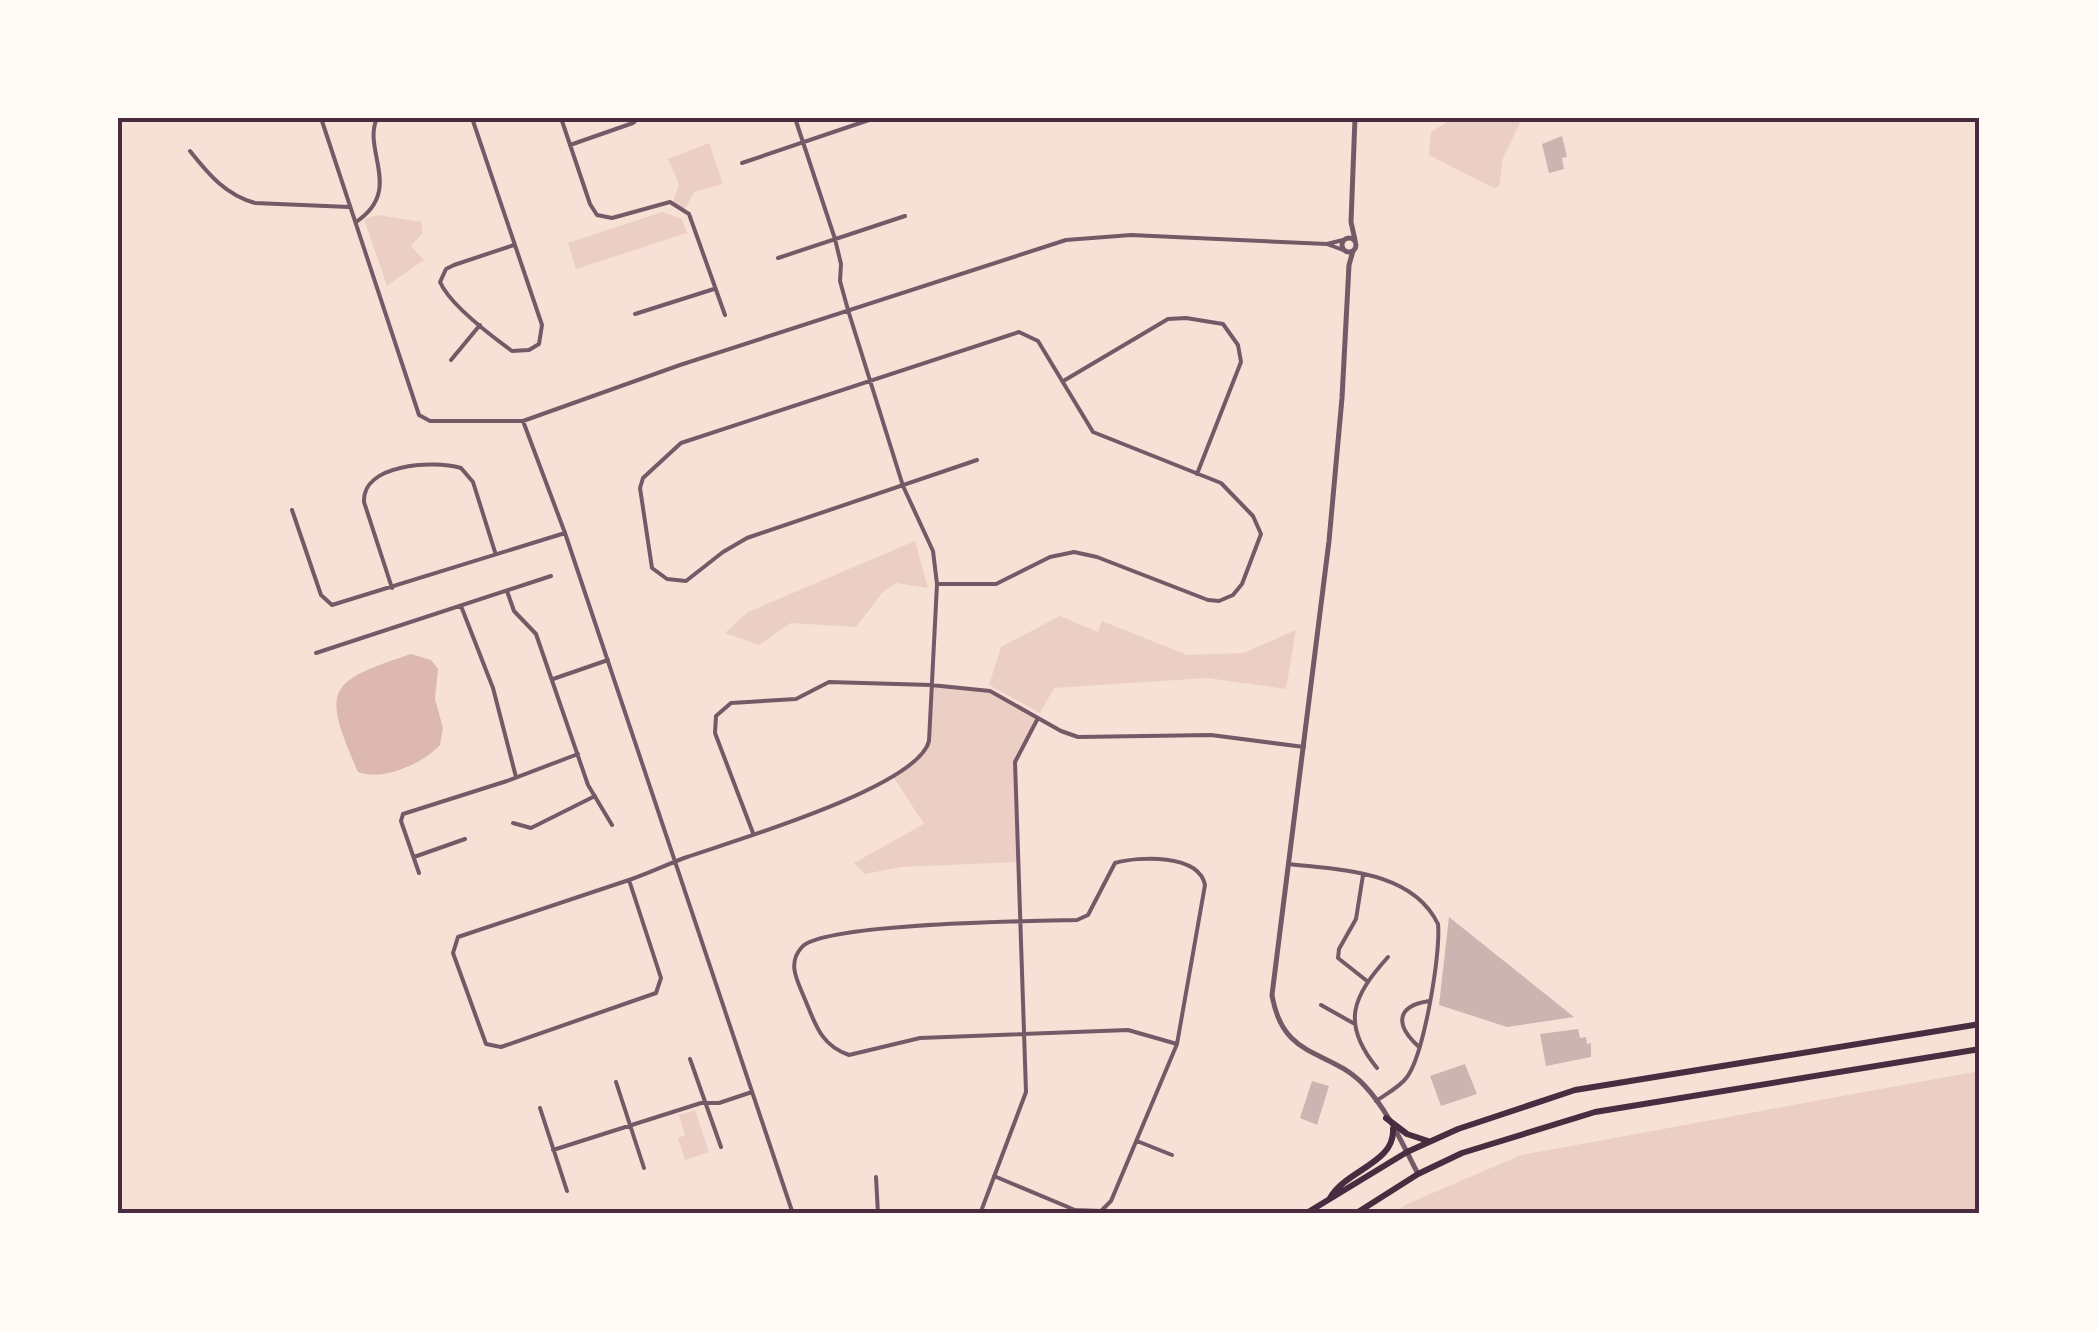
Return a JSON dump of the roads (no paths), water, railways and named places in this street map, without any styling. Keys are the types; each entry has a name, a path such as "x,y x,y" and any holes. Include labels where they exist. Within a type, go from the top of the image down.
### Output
{"main road":[{"path":"1305,1214 1406,1152 1574,1090 1980,1024"},
{"path":"1355,1214 1418,1174 1479,1147 1594,1112 1980,1049"},
{"path":"1386,1118 1406,1134 1432,1141"},
{"path":"1330,1199 1342,1180 1387,1152 1394,1142 1393,1130"}],"street":[{"path":"321,118 419,415 430,421 523,421 1033,249 1086,237 1327,244 1355,240"},
{"path":"355,223 370,212 376,199 380,172 374,129 377,118"},
{"path":"472,118 542,326 542,339 529,350 512,351 442,288 440,276 454,265 514,245"},
{"path":"561,118 590,204 602,218 664,202 683,208 694,227 725,315"},
{"path":"570,145 639,118"},
{"path":"629,880 660,978 656,994 501,1047 486,1044 453,952 458,937 826,811 921,758 929,741 937,584 933,551 903,486 840,281 841,264 835,239 795,118"},
{"path":"1347,251 1357,245 1351,222 1356,118"},
{"path":"742,163 872,119"},
{"path":"190,152 219,184 241,199 255,203 349,206"},
{"path":"778,258 906,216"},
{"path":"1351,222 1344,240 1349,265 1331,523 1272,985 1277,1016 1300,1047 1347,1071 1368,1088 1418,1174"},
{"path":"1327,244 1347,251"},
{"path":"635,314 714,288"},
{"path":"1063,381 1168,319 1223,324 1238,345 1241,362 1197,474"},
{"path":"451,360 480,324"},
{"path":"937,584 996,584 1050,557 1074,552 1097,557 1208,600 1233,595 1242,584 1259,542 1260,528 1228,488 1094,432 1038,341 1019,332 690,440 670,450 643,478 640,488 649,558 657,574 686,582 722,552 747,538 977,460"},
{"path":"523,421 565,533 793,1214"},
{"path":"392,588 364,502 364,488 373,478 411,466 461,468 473,482 495,554"},
{"path":"292,510 326,602 341,605 565,533"},
{"path":"316,653 551,576"},
{"path":"507,591 514,611 536,634 578,754 612,825"},
{"path":"462,606 493,688 516,778"},
{"path":"553,679 608,660"},
{"path":"754,834 715,732 716,716 725,705 796,699 829,682 931,684 990,691 1070,736 1092,739 1211,735 1304,748"},
{"path":"980,1214 1026,1092 1014,762 1038,718"},
{"path":"419,873 401,821 403,814 578,754"},
{"path":"513,824 531,828 595,796"},
{"path":"414,858 464,839"},
{"path":"994,1176 1074,1212 1100,1211 1111,1201 1177,1044 1205,886 1198,870 1179,861 1122,861 1109,868 1091,910 1082,919 894,929 820,938 803,946 793,967 824,1041 848,1055 920,1038 1128,1030 1177,1044"},
{"path":"1288,864 1363,874 1391,882 1425,906 1436,919 1439,930 1430,1000 1418,1046 1408,1076 1376,1101"},
{"path":"1363,874 1356,919 1338,958 1367,980"},
{"path":"1376,1068 1360,1046 1354,1023 1357,1000 1367,980 1388,957"},
{"path":"1418,1046 1407,1035 1402,1020 1408,1008 1430,1000"},
{"path":"1321,1006 1354,1023"},
{"path":"690,1058 720,1147"},
{"path":"616,1082 644,1168"},
{"path":"554,1150 705,1102 720,1103 752,1092"},
{"path":"540,1108 567,1191"},
{"path":"1136,1141 1172,1156"},
{"path":"876,1178 878,1214"}]}
